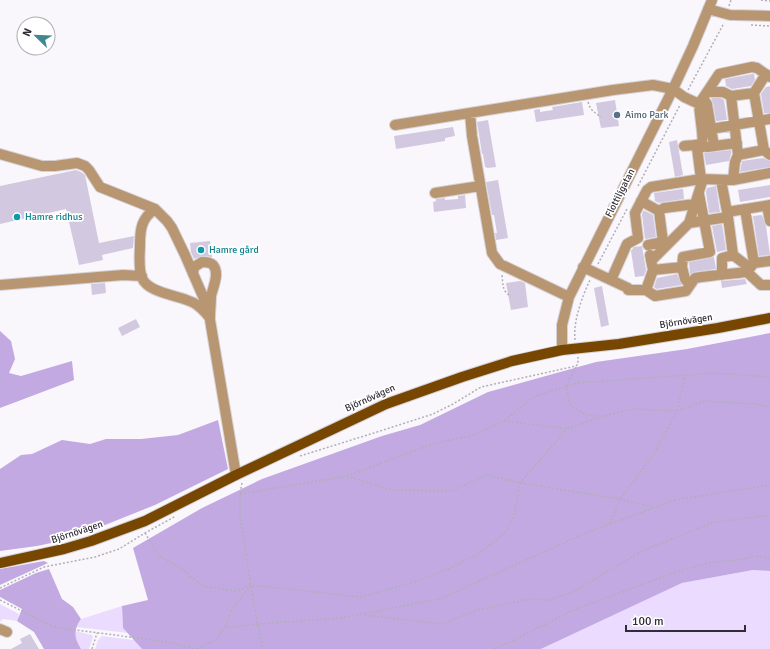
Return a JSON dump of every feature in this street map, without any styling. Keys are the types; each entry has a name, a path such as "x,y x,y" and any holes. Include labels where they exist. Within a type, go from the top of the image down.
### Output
{"main road":[{"name":"Björnövägen","path":"0,563 50,553 91,541 145,521 238,480 320,434 406,396 512,361 562,350 619,344 770,318"}],"street":[{"path":"710,4 727,14 770,16"},
{"name":"Flottiljgatan","path":"562,350 562,325 568,297 673,89 710,4"},
{"path":"395,125 587,94 653,85 673,89 684,97 703,98 723,92 731,96 754,93 768,76 757,68 719,74 703,98 699,115 704,138 701,146 697,148 702,179 699,193 689,222 665,244 652,266 646,290"},
{"path":"738,155 767,153 754,93"},
{"path":"731,96 738,155 735,162 733,180"},
{"path":"703,98 708,104 714,146"},
{"path":"470,113 472,136 492,253 500,264 568,297"},
{"path":"711,129 770,119"},
{"path":"684,146 714,146 737,143"},
{"path":"0,154 48,166 80,164 85,166 100,187 155,209 167,221 172,228 208,308 238,480"},
{"path":"652,266 648,246 638,238 635,213 647,190 651,187 702,179 733,180 770,173"},
{"path":"721,180 733,255 750,268 761,285 770,285"},
{"path":"435,193 480,186"},
{"path":"699,193 710,252"},
{"path":"641,201 659,211"},
{"path":"659,211 664,208 695,204"},
{"path":"689,222 704,221 745,209 769,206 770,221"},
{"path":"155,209 147,215 141,230 140,254 142,276 148,285 193,303 203,310 210,318"},
{"path":"745,209 750,268"},
{"path":"659,211 665,244"},
{"path":"611,280 627,244 638,238"},
{"path":"648,246 665,244"},
{"path":"690,284 685,279 682,267 683,257 710,252 722,258 733,255"},
{"path":"722,258 722,276"},
{"path":"583,267 628,289 646,290 655,296 686,291 695,278 717,274 722,276 770,261"},
{"path":"193,274 194,267 202,262 210,262 214,266 215,270 210,318"},
{"path":"652,266 682,267"},
{"path":"0,285 122,275 142,276"}],"path":[{"path":"637,188 710,47 725,22 731,0"},
{"path":"760,0 770,1"},
{"path":"752,25 770,26"},
{"path":"587,94 590,108 601,116"},
{"path":"600,417 584,414 570,405 566,386 578,364 575,334 584,294 626,209"},
{"path":"500,264 504,290 506,294 511,296"},
{"path":"300,456 433,414 481,387 576,366"},
{"path":"240,494 347,476 432,444 474,435 504,420 533,397 577,383 716,373 770,377"},
{"path":"610,524 620,499 652,457 677,412 685,375"},
{"path":"145,533 159,556 181,568 202,586 236,591 251,585 360,597 415,582 450,568 478,554 506,533 514,516 520,483 568,429 600,417 632,409 677,412 705,401 755,404 770,407"},
{"path":"504,420 568,429"},
{"path":"347,476 392,490 450,491 487,475 520,483 620,499 654,508"},
{"path":"238,480 240,494 240,516 263,649"},
{"path":"224,628 340,618 440,599 588,532 675,500 770,485"},
{"path":"0,588 44,567 94,557 119,549 178,515"},
{"path":"362,614 441,624 478,610 529,599 549,600 573,592 642,551 712,523 770,515"},
{"path":"494,649 576,609 673,573 712,562 739,560 756,556 770,558"},
{"path":"0,600 50,625 60,628 161,641 197,649 216,640 224,628 232,609 251,585"},
{"path":"92,649 98,632"}],"shaded area":[{"path":"0,331 11,341 15,359 9,373 21,376 72,361 74,380 0,408"},
{"path":"770,333 770,571 753,570 682,583 541,649 142,649 123,628 122,606 148,600 133,548 202,508 262,479 382,436 420,425 488,392 596,362 687,349"},
{"path":"218,420 228,469 155,505 70,539 37,546 0,551 0,469 21,455 32,454 62,440 90,444 106,439 141,439 178,435"},
{"path":"44,561 48,563 0,585 0,569"},
{"path":"49,569 62,599 73,607 81,619 78,623 75,634 81,649 44,649 34,632 17,621 22,609 0,597 0,590 36,573"},
{"path":"753,570 770,571 770,649 541,649 682,583"},
{"path":"0,604 19,614 17,621 3,619 0,622"},
{"path":"122,606 123,628 128,633 76,627 81,619"},
{"path":"75,631 92,635 93,637 89,649 81,649 75,638"},
{"path":"102,636 134,640 142,649 95,649 98,640"}],"building":[{"path":"754,74 755,80 751,86 732,89 726,86 725,79"},
{"path":"770,86 770,113 764,113 761,94 766,87"},
{"path":"711,98 721,98 724,100 727,120 716,121"},
{"path":"615,100 619,126 601,128 596,103"},
{"path":"582,102 584,115 536,122 534,110 540,109 540,112 553,110 552,107"},
{"path":"488,120 496,167 487,168 485,167 482,154 477,122"},
{"path":"453,127 455,136 445,138 445,141 396,149 394,136"},
{"path":"677,140 683,175 675,177 669,142"},
{"path":"731,150 729,161 706,165 704,153"},
{"path":"763,158 770,161 770,167 740,172 742,161"},
{"name":"Hamre ridhus","path":"76,170 85,175 99,243 134,236 133,248 102,255 103,260 79,265 66,209 0,224 0,186"},
{"path":"498,180 508,238 496,240 495,233 497,233 494,215 492,215 486,182"},
{"path":"770,185 770,197 740,202 738,190"},
{"path":"716,186 720,212 709,213 706,192 707,188"},
{"path":"683,189 684,199 659,203 655,201 654,193"},
{"path":"465,195 466,208 434,212 433,202 436,201 436,199 458,199 458,196"},
{"path":"643,211 653,215 656,237 645,239 642,214"},
{"path":"762,215 766,226 770,255 759,256 753,216"},
{"path":"722,224 726,250 717,252 712,226"},
{"name":"Hamre gård","path":"210,241 212,257 202,256 194,259 191,252 190,243"},
{"path":"642,246 646,270 644,276 635,277 631,251 634,247"},
{"path":"714,257 716,269 694,272 690,274 689,262"},
{"path":"677,274 682,285 656,289 654,287 657,278"},
{"path":"745,279 747,284 722,288 721,281"},
{"path":"520,281 525,283 528,307 511,310 506,283"},
{"path":"105,283 106,293 92,295 91,284"},
{"path":"602,286 609,325 601,327 594,288"},
{"path":"136,319 140,327 122,336 118,328"},
{"path":"30,634 39,649 11,649 22,643 20,639"}],"place":[{"name":"Aimo Park","path":"617,115"},
{"name":"Hamre ridhus","path":"17,217"},
{"name":"Hamre gård","path":"201,250"}]}
